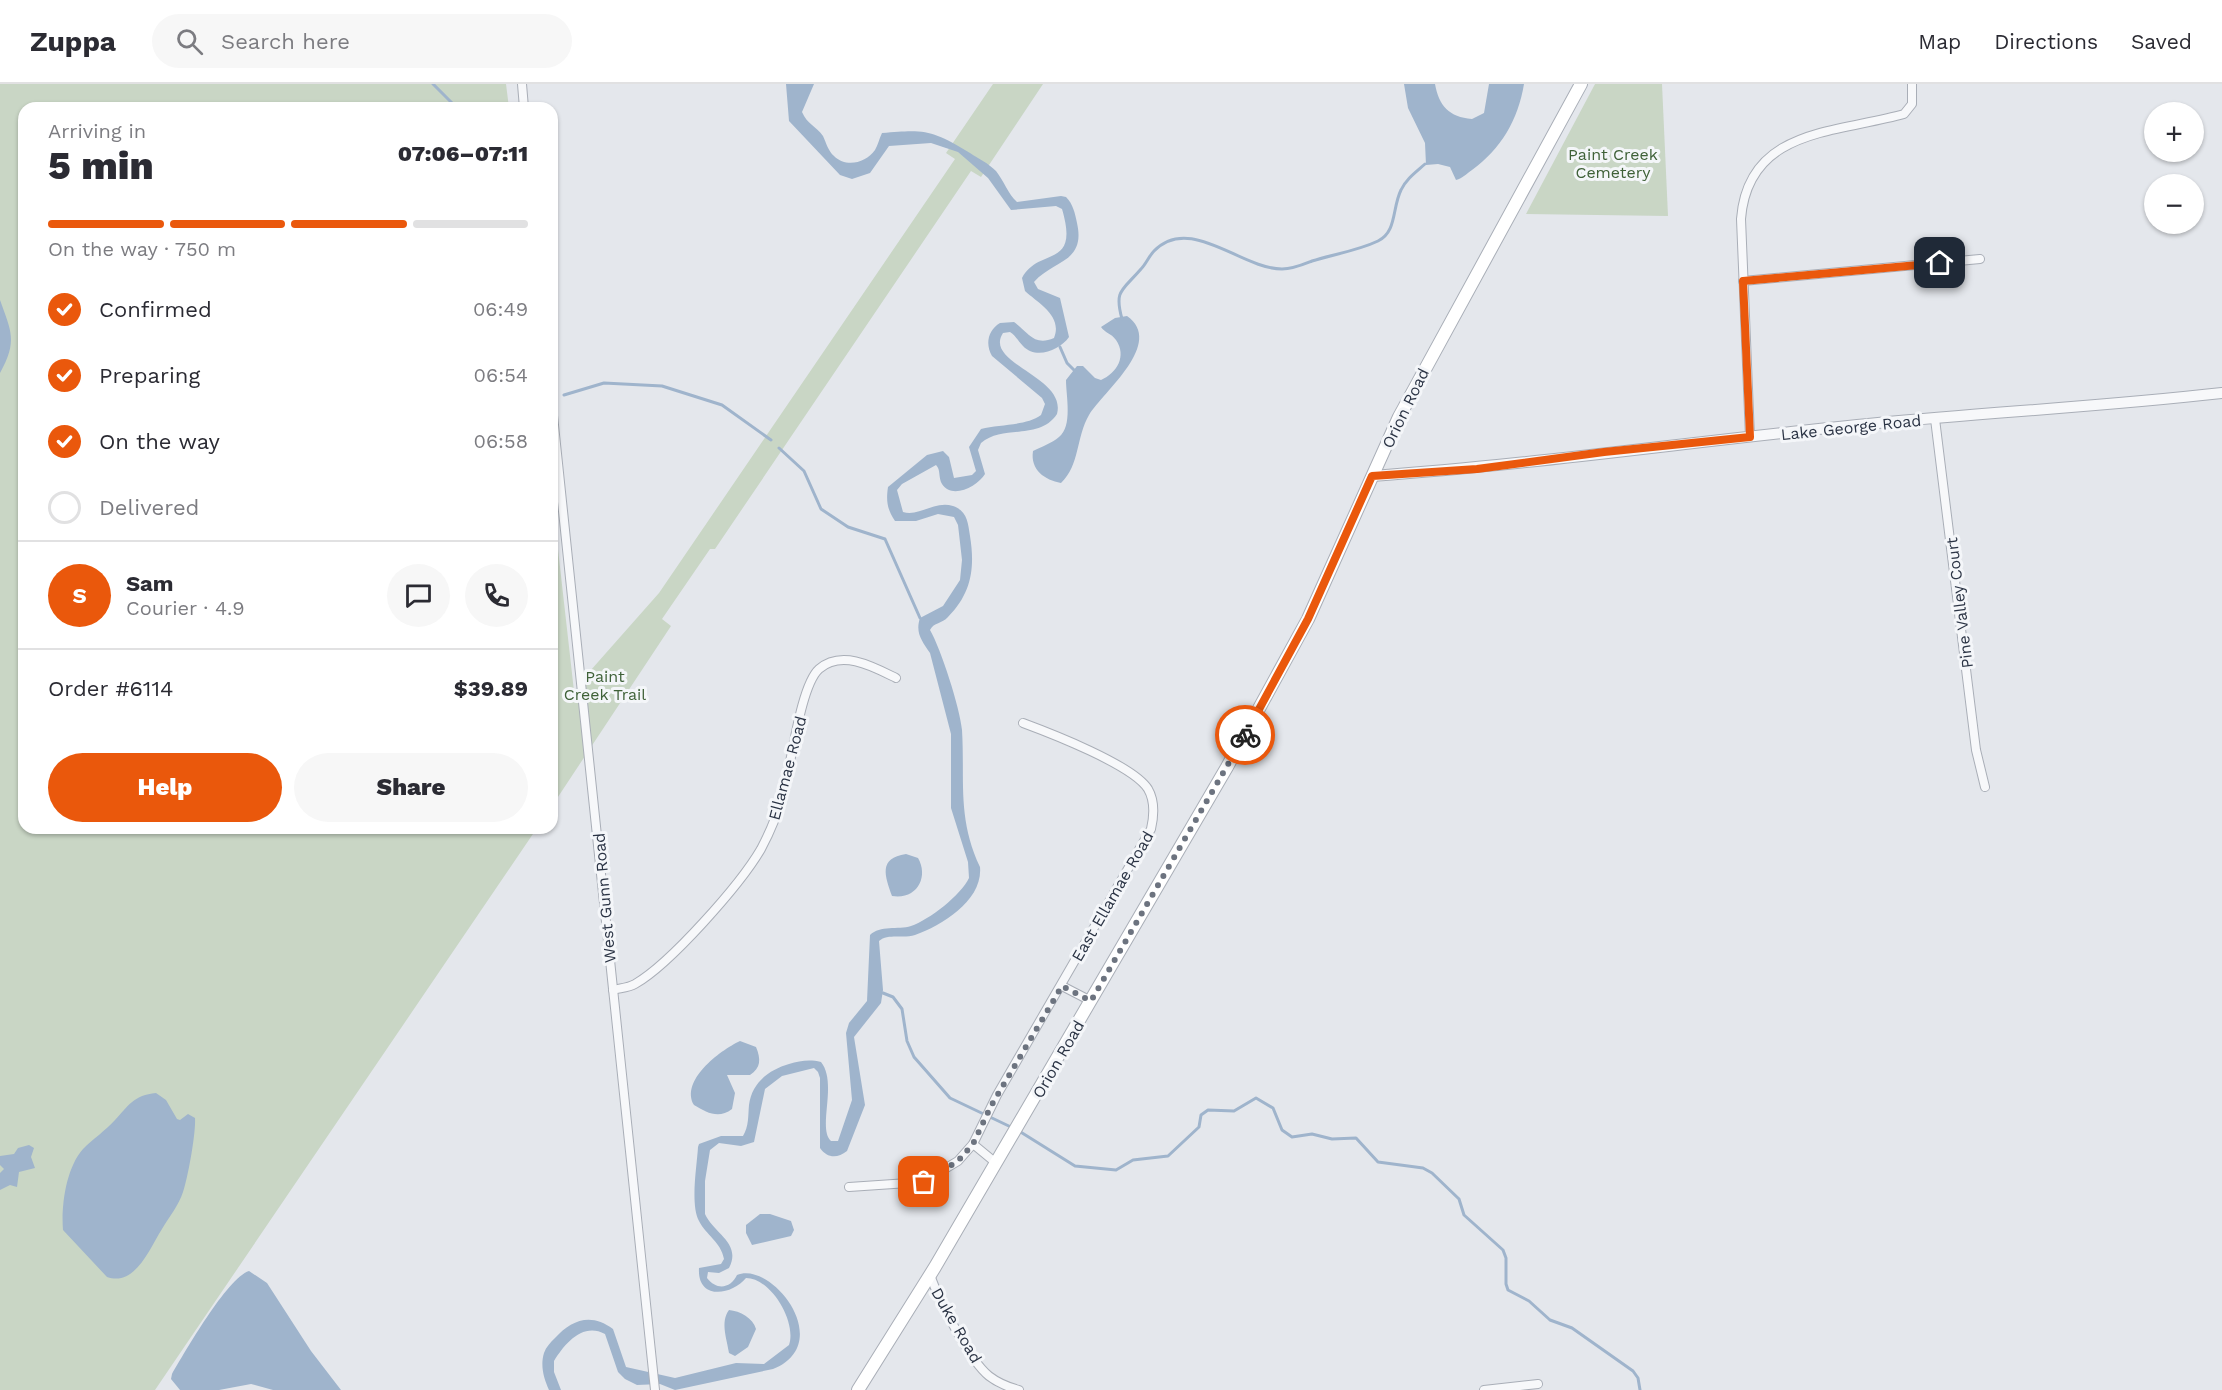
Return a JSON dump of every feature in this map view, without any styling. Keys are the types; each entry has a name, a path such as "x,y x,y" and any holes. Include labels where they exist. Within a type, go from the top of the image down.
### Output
{"main road":[{"name":"Orion Road","path":"858,1390 930,1275 1222,776 1308,619 1372,476 1430,359 1581,84"}],"street":[{"path":"522,84 524,102"},
{"path":"1750,437 1742,203 1756,172 1768,158 1790,143 1811,134 1904,114 1912,104 1912,84"},
{"path":"1743,281 1980,259"},
{"name":"Lake George Road","path":"1372,476 1477,469 1604,452 1750,437 2222,393"},
{"name":"Pine Valley Court","path":"1935,419 1965,645 1976,750 1985,786"},
{"name":"West Gunn Road","path":"558,461 654,1390"},
{"name":"Ellamae Road","path":"613,990 633,986 666,963 760,851 783,796 804,704 818,670 828,663 848,660 868,665 896,678"},
{"name":"East Ellamae Road","path":"849,1186 924,1182 958,1161 973,1144 997,1095 1151,829 1153,807 1148,788 1136,777 1071,741 1023,723"},
{"path":"1062,986 1091,1001"},
{"path":"973,1144 996,1163"},
{"name":"Duke Road","path":"930,1275 937,1294 974,1360 988,1375 1002,1385 1019,1390"},
{"path":"1484,1390 1538,1384"}],"green space":[{"path":"0,84 506,84 508,102 18,102 18,834 533,834 155,1390 0,1390"},
{"name":"Paint Creek Trail","path":"993,84 1043,84 981,177 971,171 715,549 710,549 662,619 671,626 558,797 558,549 575,700 584,688 583,679 659,593 955,159 946,153"},
{"name":"Paint Creek Cemetery","path":"1595,84 1662,84 1668,216 1526,214"}],"water":[{"path":"786,84 814,84 802,112 823,136 830,152 839,160 850,163 866,158 875,150 882,133 909,131 928,133 946,140 990,166 996,171 1017,202 1066,197 1072,206 1077,223 1079,236 1077,246 1072,253 1034,282 1038,289 1060,298 1069,337 1060,346 1041,353 1028,350 1010,332 1003,333 1000,344 1004,353 1050,390 1057,401 1057,414 1041,427 1000,434 981,443 978,450 985,474 977,483 965,490 946,489 936,465 902,484 897,490 903,512 915,512 940,505 953,506 964,514 968,526 972,569 967,589 948,617 930,630 944,664 961,720 965,815 968,832 980,867 979,879 968,900 949,918 915,935 887,937 879,941 883,990 881,1003 854,1037 865,1105 847,1151 832,1156 820,1148 820,1078 814,1068 782,1076 765,1089 754,1142 741,1146 719,1143 710,1150 705,1181 705,1214 729,1245 732,1259 729,1268 719,1273 708,1272 707,1278 715,1285 724,1286 731,1283 737,1275 751,1274 766,1280 780,1291 792,1307 799,1324 799,1341 791,1357 773,1369 675,1390 660,1384 637,1385 625,1379 618,1372 605,1334 589,1331 575,1336 558,1354 554,1361 554,1372 561,1390 549,1390 543,1368 545,1351 561,1332 582,1320 597,1321 613,1329 626,1367 675,1378 736,1363 764,1364 789,1345 789,1325 786,1314 773,1293 764,1285 746,1278 732,1289 724,1291 716,1292 703,1286 699,1268 721,1264 724,1259 717,1243 702,1226 696,1214 695,1185 699,1144 721,1136 743,1136 751,1097 763,1078 782,1067 809,1061 821,1062 826,1071 828,1081 827,1135 831,1141 838,1141 852,1100 846,1033 849,1023 867,1001 870,935 879,930 911,926 927,918 952,899 969,878 968,862 951,808 951,734 930,653 920,637 918,628 920,618 943,606 960,580 962,560 958,525 954,517 938,514 916,521 895,521 888,505 888,487 927,455 943,451 949,457 954,478 972,475 976,471 969,447 981,429 1020,423 1041,415 1045,404 1042,398 992,356 988,342 990,333 996,326 1000,323 1014,322 1036,340 1054,338 1056,330 1052,317 1025,291 1022,278 1029,268 1062,249 1066,241 1066,228 1062,209 1056,206 1011,210 988,178 958,152 931,143 889,146 870,173 852,179 840,175 789,121"},
{"path":"1404,84 1435,84 1439,98 1446,109 1457,116 1472,119 1484,113 1489,84 1524,84 1513,121 1500,143 1482,162 1456,180 1450,167 1438,164 1426,165 1425,143 1408,108"},
{"path":"0,300 10,328 11,344 0,373"},
{"path":"1127,316 1137,327 1139,339 1136,353 1128,367 1089,415 1072,468 1067,476 1061,483 1044,477 1036,469 1033,451 1059,437 1066,426 1066,380 1077,366 1083,366 1095,378 1101,380 1112,373 1119,363 1121,352 1114,338 1101,327 1115,318"},
{"path":"906,854 918,858 921,865 921,879 914,891 901,896 892,896 887,882 887,864 891,859"},
{"path":"740,1041 756,1047 759,1063 750,1075 727,1075 735,1093 732,1109 722,1114 713,1114 694,1105 691,1096 692,1086 697,1077 713,1059"},
{"path":"156,1093 166,1100 177,1119 180,1120 188,1114 195,1118 193,1144 185,1185 176,1206 141,1264 126,1276 117,1279 107,1277 63,1230 66,1188 72,1166 83,1149 137,1099"},
{"path":"29,1145 34,1148 31,1157 35,1168 19,1172 17,1187 10,1185 0,1190 0,1173 4,1169 0,1165 0,1156 14,1154 18,1148"},
{"path":"760,1214 770,1214 791,1221 794,1230 791,1236 752,1245 746,1233 746,1225"},
{"path":"249,1271 267,1283 311,1351 341,1390 273,1390 251,1384 219,1390 180,1390 171,1379 186,1350 218,1301 240,1277"},
{"path":"729,1310 746,1316 756,1329 748,1347 735,1356 729,1353 725,1331 725,1320"}],"waterway":[{"path":"433,84 451,102"},
{"path":"1122,319 1119,302 1121,291 1154,251 1168,241 1183,238 1200,240 1266,267 1294,268 1354,250 1384,237 1391,226 1403,186 1425,164"},
{"path":"1060,347 1067,363 1076,372"},
{"path":"564,395 604,383 662,386 722,405 771,440"},
{"path":"779,448 804,471 821,509 848,527 885,539 920,618"},
{"path":"883,993 893,997 902,1009 907,1041 914,1057 950,1098 1013,1128"},
{"path":"1019,1131 1075,1166 1116,1170 1133,1160 1168,1156 1199,1127 1201,1115 1208,1110 1234,1111 1256,1098 1273,1108 1282,1130 1292,1137 1312,1134 1332,1139 1356,1138 1378,1162 1423,1168 1432,1173 1459,1199 1464,1215 1503,1250 1506,1258 1508,1290 1529,1301 1550,1320 1572,1328 1633,1371 1638,1378 1640,1390"}],"way so far":[{"path":"924,1182 958,1161 973,1144 991,1106 1062,986 1091,1001 1245,735"}],"route":[{"path":"1245,735 1308,619 1372,476 1477,469 1604,452 1750,437 1743,281 1940,263"}]}
